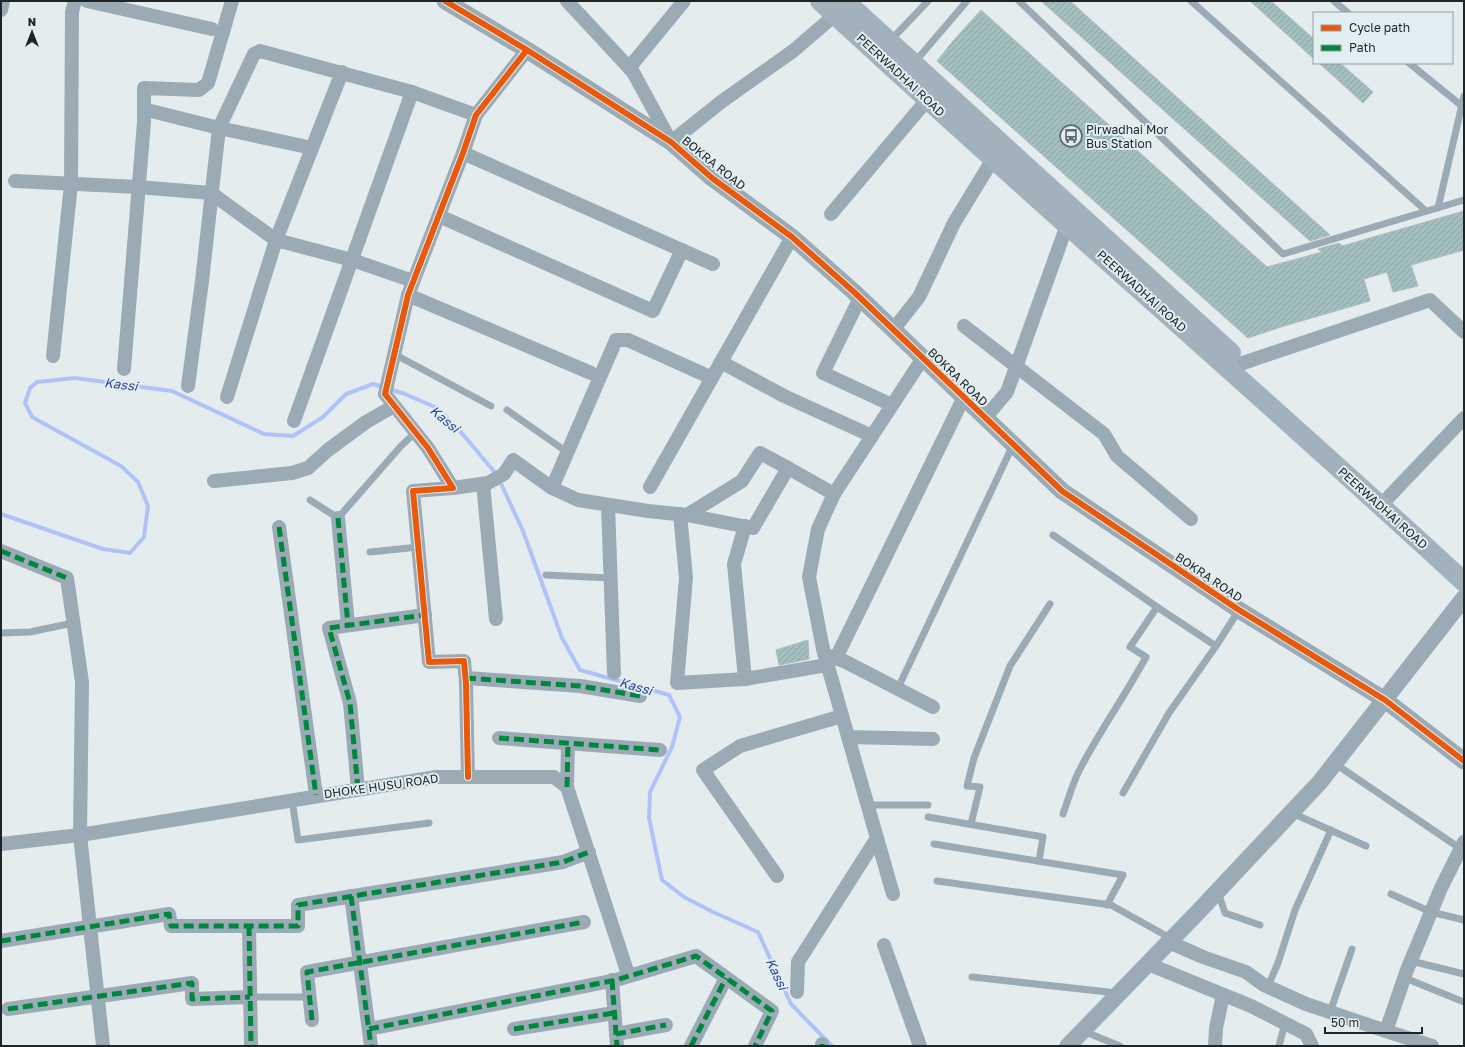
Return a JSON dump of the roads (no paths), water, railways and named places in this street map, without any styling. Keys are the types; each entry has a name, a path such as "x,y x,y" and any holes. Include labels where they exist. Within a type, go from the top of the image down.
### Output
{"main road":[{"name":"PEERWADHAI ROAD","path":"820,1 840,8 907,70 927,100 1067,225 1386,501 1464,582"},
{"path":"907,70 1243,363 1386,501 1464,563"}],"street":[{"path":"1,10 3,1"},
{"path":"124,368 144,115 144,88 199,90 208,83 232,1"},
{"name":"BOKRA ROAD","path":"444,1 527,50 671,142 712,178 792,237 860,298 1062,491 1239,610 1385,700 1464,761"},
{"path":"567,1 633,72 671,142 721,102 793,51 840,8"},
{"path":"629,68 684,1"},
{"path":"53,356 71,184 72,12 80,2 212,29"},
{"path":"453,488 428,448 385,394 408,295 463,153 476,115 527,50"},
{"path":"188,386 219,128 254,54 260,51 342,72 412,92 476,115"},
{"path":"227,397 276,240 342,72"},
{"path":"294,421 412,92"},
{"path":"831,214 927,100"},
{"path":"144,115 148,110 154,111 219,128 312,148"},
{"path":"463,153 714,264"},
{"path":"893,330 920,297 954,223 993,159"},
{"path":"15,181 138,187 212,193 276,240 352,260 414,281"},
{"path":"439,216 654,311 682,250"},
{"path":"985,418 1007,392 1067,225"},
{"path":"650,487 792,237"},
{"path":"408,295 591,373"},
{"path":"860,298 823,373 892,405"},
{"path":"1243,363 1430,300 1464,332"},
{"path":"964,326 1104,434 1117,456 1191,519"},
{"path":"552,488 616,340 628,340 712,378"},
{"path":"893,894 842,716 809,577 818,529 834,494 922,358"},
{"path":"721,362 784,396 872,436"},
{"path":"829,659 964,397"},
{"path":"214,481 292,473 308,468 328,450 366,422 394,406"},
{"path":"1386,501 1464,418"},
{"path":"683,515 742,481 760,453 834,494"},
{"path":"468,776 466,678 464,661 429,662 414,491 488,484 504,474 513,460 552,488 578,500 683,515 753,528 788,468"},
{"path":"482,484 496,619"},
{"path":"608,505 614,672"},
{"path":"683,515 686,578 677,683 745,679 829,659 844,660 933,707"},
{"path":"338,518 348,626"},
{"path":"745,526 734,564 745,679"},
{"path":"279,527 316,796"},
{"path":"1,551 67,578 82,682 80,835 103,1046"},
{"path":"1068,1046 1218,892 1320,782 1464,598"},
{"path":"358,789 350,703 329,628 425,615"},
{"path":"466,678 580,686 640,696"},
{"path":"777,876 703,770 740,746 842,716"},
{"path":"848,737 933,739"},
{"path":"499,738 660,750"},
{"path":"568,743 567,787 627,971"},
{"name":"DHOKE HUSU ROAD","path":"1,844 80,835 436,776 554,776 567,787"},
{"path":"797,992 798,962 877,838"},
{"path":"1,941 169,914 171,926 298,926 298,905 562,862 589,852"},
{"path":"1386,1031 1411,961 1431,912 1461,853"},
{"path":"351,896 371,1046"},
{"path":"312,1020 307,972 584,922"},
{"path":"249,926 251,1046"},
{"path":"1171,941 1203,957 1246,972 1268,986 1306,1004 1432,1046"},
{"path":"884,945 920,1046"},
{"path":"369,1029 612,980 696,956 772,1011 755,1046"},
{"path":"1148,964 1252,1006 1306,1034 1312,1046"},
{"path":"691,1046 726,978"},
{"path":"612,980 617,1040 666,1025"},
{"path":"8,1009 192,983 192,998 250,997"},
{"path":"1215,1046 1216,1028 1223,995"},
{"path":"514,1029 614,1013"}],"lane":[{"path":"884,48 928,1"},
{"path":"907,70 967,1"},
{"path":"1019,1 1283,254 1464,200"},
{"path":"1191,1 1426,211"},
{"path":"1334,1 1347,12"},
{"path":"1411,64 1462,106"},
{"path":"1438,208 1464,96"},
{"path":"394,354 491,406"},
{"path":"507,410 567,452"},
{"path":"310,500 338,518 401,446 415,433"},
{"path":"898,688 1013,445"},
{"path":"1053,535 1216,646"},
{"path":"370,552 418,547"},
{"path":"546,575 610,578"},
{"path":"971,824 980,787 968,786 974,758 1010,666 1050,604"},
{"path":"1063,814 1078,772 1146,657 1130,647 1157,607"},
{"path":"1123,793 1169,713 1216,646 1239,610"},
{"path":"1,633 30,632 73,623"},
{"path":"1334,763 1461,853"},
{"path":"292,800 298,840 429,823"},
{"path":"868,805 928,805"},
{"path":"1291,813 1366,846"},
{"path":"928,817 1044,837 1039,861"},
{"path":"1268,986 1278,963 1295,910 1331,830"},
{"path":"934,844 1123,875 1107,905"},
{"path":"937,881 1111,905 1171,941"},
{"path":"1218,892 1225,913 1260,925"},
{"path":"1391,894 1431,912 1464,920"},
{"path":"1330,1012 1352,949"},
{"path":"1411,961 1464,974"},
{"path":"972,977 1120,993"},
{"path":"1405,978 1464,1002"},
{"path":"250,997 310,997"},
{"path":"1279,1046 1284,1023"},
{"path":"1082,1031 1118,1046"}],"waterway":[{"name":"Kassi","path":"1,514 103,549 130,553 144,537 148,506 138,482 121,466 32,417 25,403 30,388 37,382 75,378 172,391 264,434 293,436 323,417 346,394 373,384 405,394 437,408 460,431 497,475 523,531 562,638 580,670 669,695 680,717 672,747 650,792 649,818 662,880 684,897 758,932 791,1004 832,1046"}],"place":[{"name":"Pirwadhai Mor Bus Station","path":"1071,136"}]}
